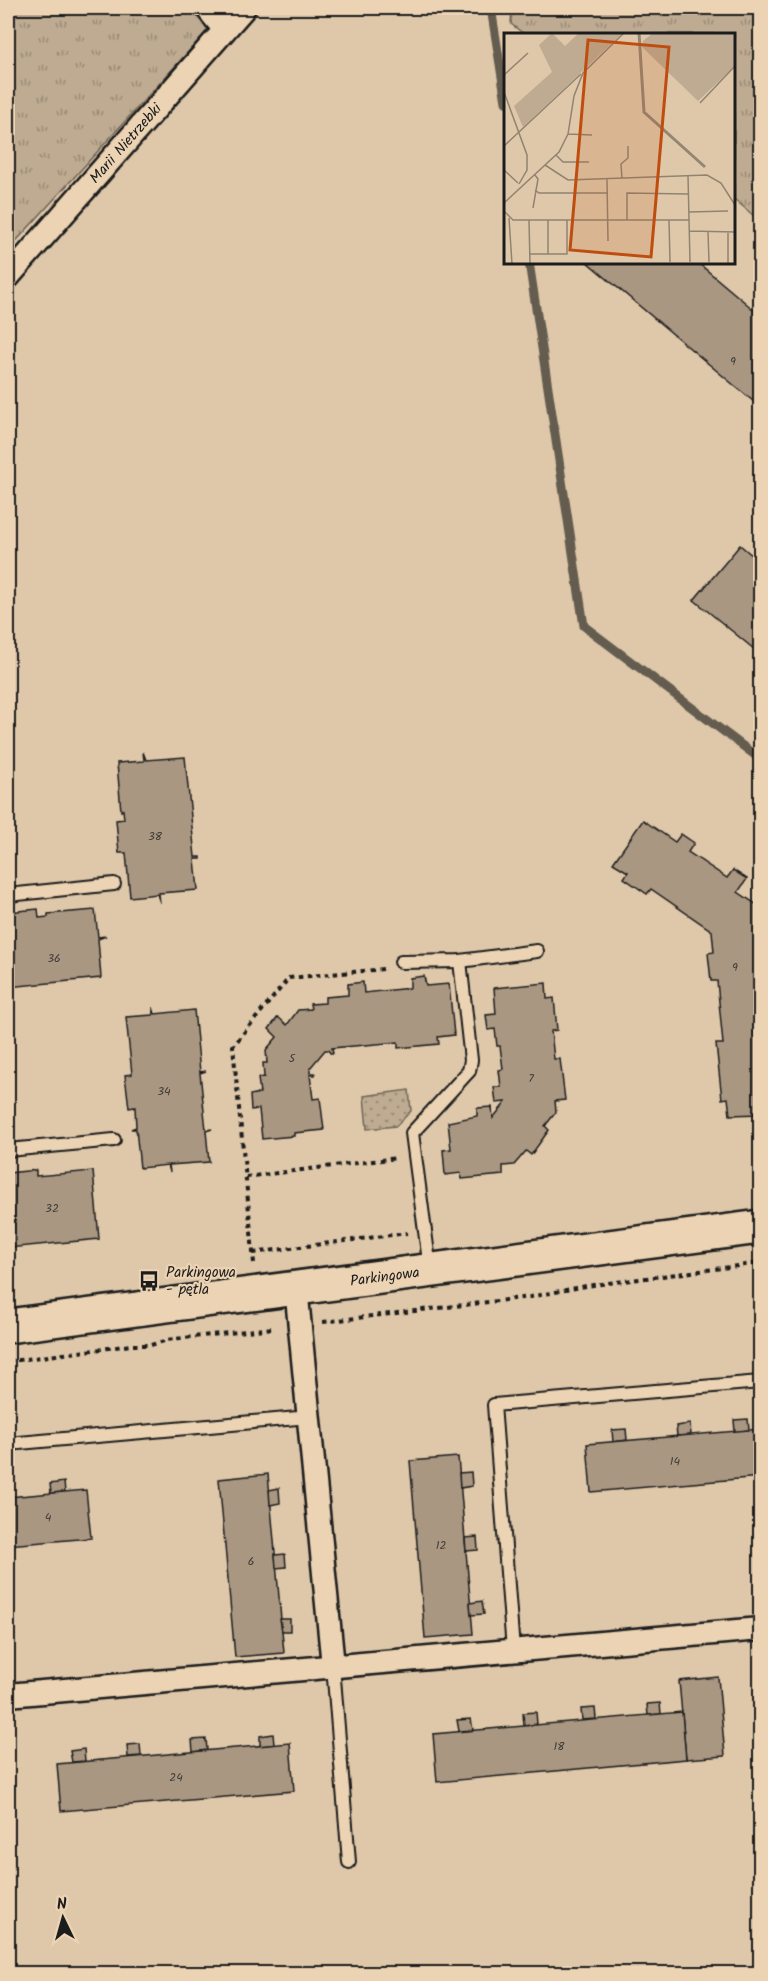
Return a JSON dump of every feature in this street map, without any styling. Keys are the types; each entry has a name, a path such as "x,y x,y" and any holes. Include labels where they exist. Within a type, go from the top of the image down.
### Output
{"street":[{"path":"207,8 224,29"},
{"name":"Marii Nietrzebki","path":"8,277 244,8"},
{"name":"Parkingowa","path":"8,1326 760,1227"},
{"path":"296,1287 333,1666"},
{"path":"8,1695 760,1629"}],"lane":[{"path":"8,895 114,884"},
{"path":"400,962 460,961 537,951"},
{"path":"430,1270 412,1133 469,1071 471,1060 460,961"},
{"path":"8,1150 114,1140"},
{"path":"513,1650 494,1405 760,1382"},
{"path":"8,1444 309,1417"},
{"path":"333,1666 349,1862"}],"path":[{"path":"259,1329 233,1046 290,978 395,968 400,962"},
{"path":"246,1177 415,1155"},
{"path":"253,1253 425,1231"},
{"path":"8,1360 131,1345 151,1345 167,1340 530,1297 586,1286 760,1263"}],"green space":[{"path":"8,8 228,8 8,250"},
{"path":"512,8 760,8 760,221 735,200 735,33 523,33 511,24"},
{"path":"409,1090 411,1111 396,1126 367,1129 364,1096"}],"building":[{"path":"589,264 699,264 760,315 760,407"},
{"path":"740,545 760,562 760,654 694,600"},
{"path":"143,752 146,760 185,757 195,857 201,857 201,859 195,859 198,890 159,893 160,903 157,894 130,897 126,853 119,853 116,820 124,819 123,810 121,811 117,763 144,761"},
{"path":"643,820 675,842 681,834 694,843 688,852 727,878 733,870 747,879 738,892 757,905 760,930 760,1114 730,1115 728,1098 722,1099 716,1044 723,1044 717,981 711,981 708,953 714,952 712,931 651,889 647,894 624,878 628,872 613,863"},
{"path":"38,909 39,918 48,917 48,914 95,910 98,937 106,936 98,939 101,978 8,987 8,912"},
{"path":"424,976 426,986 449,984 454,1035 438,1037 439,1044 398,1048 398,1042 332,1048 333,1053 325,1050 310,1068 310,1073 315,1073 315,1075 310,1075 313,1099 320,1098 324,1130 262,1139 259,1109 251,1110 250,1095 260,1093 258,1078 264,1077 263,1063 267,1063 266,1050 277,1037 269,1029 278,1017 287,1025 298,1010 311,1009 310,1004 325,1003 325,997 348,995 348,984 363,982 364,993 410,988 410,978"},
{"path":"546,983 547,999 554,998 557,1030 551,1031 554,1059 560,1059 565,1100 555,1101 556,1112 545,1126 549,1130 531,1155 526,1151 514,1165 503,1166 503,1175 462,1179 461,1173 445,1175 443,1150 451,1149 448,1122 477,1116 477,1108 492,1107 493,1118 506,1102 496,1103 494,1087 501,1087 499,1070 503,1069 495,1029 488,1030 486,1015 496,1014 494,988"},
{"path":"153,1007 155,1014 194,1010 200,1072 206,1071 200,1073 206,1130 212,1129 206,1131 209,1162 169,1165 170,1172 168,1165 140,1168 136,1129 131,1129 136,1127 135,1107 129,1108 125,1075 132,1074 126,1017 153,1015"},
{"path":"36,1170 36,1176 93,1171 99,1239 8,1248 8,1173"},
{"path":"748,1419 749,1430 735,1432 734,1420"},
{"path":"690,1424 691,1435 677,1436 676,1426"},
{"path":"626,1429 627,1440 613,1442 612,1430"},
{"path":"760,1429 760,1477 591,1492 587,1444"},
{"path":"458,1457 473,1634 425,1638 410,1461"},
{"path":"471,1472 472,1486 460,1488 459,1473"},
{"path":"268,1474 284,1653 235,1657 219,1479"},
{"path":"64,1482 65,1492 51,1493 50,1484"},
{"path":"279,1488 280,1503 270,1505 269,1490"},
{"path":"86,1490 91,1538 8,1545 8,1497"},
{"path":"477,1537 478,1550 466,1551 465,1538"},
{"path":"285,1554 286,1567 276,1568 275,1555"},
{"path":"482,1601 484,1614 471,1615 470,1603"},
{"path":"280,1619 290,1619 290,1631 282,1631"},
{"path":"718,1677 725,1756 686,1759 679,1681"},
{"path":"660,1703 661,1714 648,1715 647,1704"},
{"path":"595,1708 596,1719 582,1720 581,1709"},
{"path":"536,1712 537,1724 524,1726 523,1713"},
{"path":"682,1712 686,1759 437,1782 433,1734"},
{"path":"471,1719 473,1730 459,1731 457,1720"},
{"path":"273,1734 274,1745 260,1746 260,1736"},
{"path":"206,1739 207,1750 193,1752 192,1740"},
{"path":"290,1743 294,1791 61,1811 57,1764"},
{"path":"140,1744 141,1756 128,1757 127,1745"},
{"path":"84,1749 85,1761 72,1762 70,1751"}],"waterway":[{"path":"491,8 504,89"},
{"path":"529,264 584,626 760,759"}],"place":[{"name":"Parkingowa - pętla","path":"149,1281"}]}
